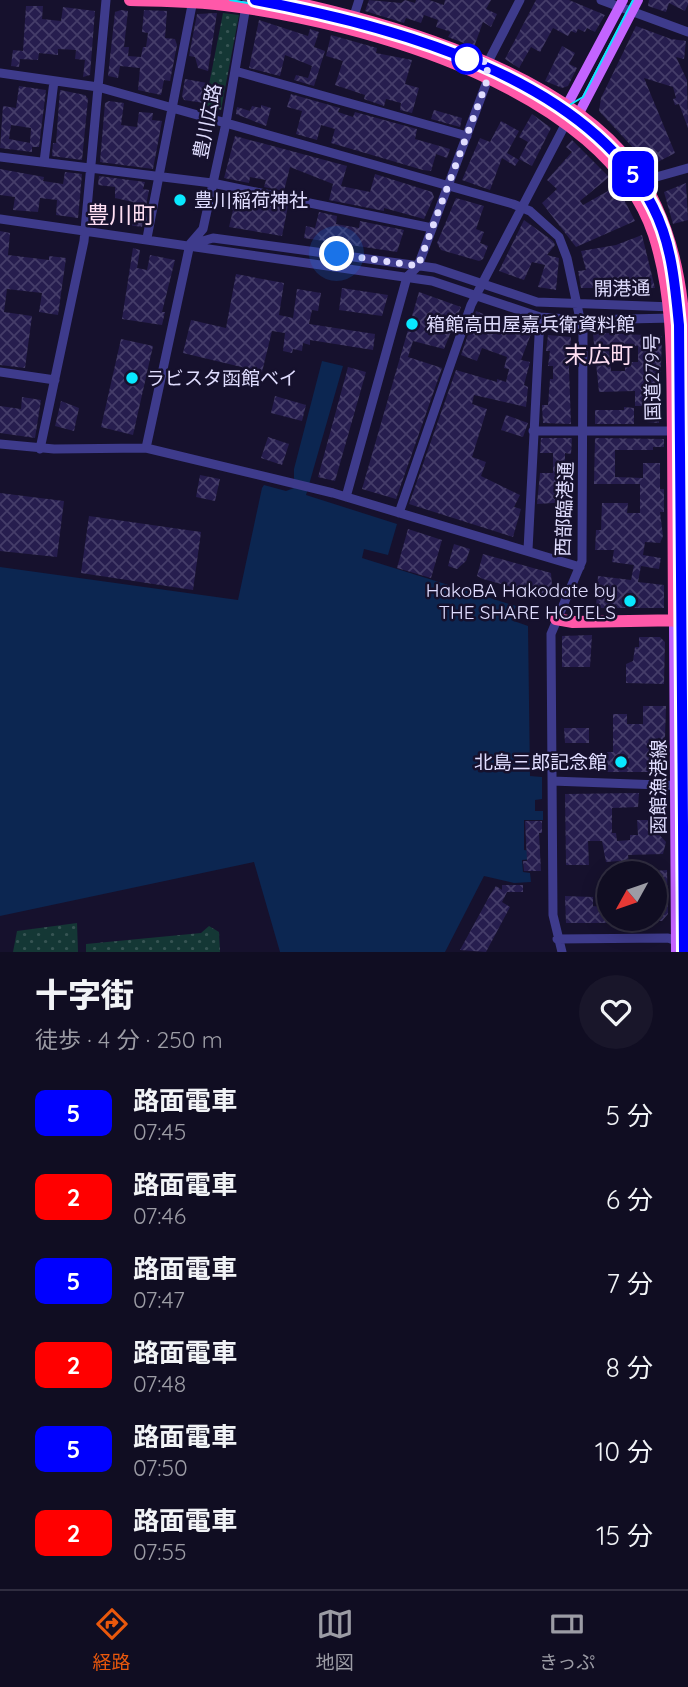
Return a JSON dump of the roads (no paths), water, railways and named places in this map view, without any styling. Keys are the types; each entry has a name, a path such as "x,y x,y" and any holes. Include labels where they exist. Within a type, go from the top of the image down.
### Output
{"highway":[{"name":"国道279号","path":"130,0 247,4 425,38 488,62 578,115 618,149 642,181 658,209 669,239 685,312 682,621"},
{"name":"国道279号","path":"282,0 352,24 487,77 566,123 613,163 640,203 659,252 670,319 682,431"},
{"path":"556,619 573,622 682,621"}],"main road":[{"path":"566,123 578,115 638,0"},
{"path":"566,123 566,107 621,4"},
{"name":"函館漁港線","path":"682,621 683,785 688,922"},
{"name":"函館漁港線","path":"678,952 676,938 683,785"}],"street":[{"path":"40,449 85,230 106,0"},
{"path":"352,24 359,0"},
{"path":"346,497 407,277 418,266 432,229 487,77 488,62 520,0"},
{"path":"601,0 621,4 632,11 688,32"},
{"name":"豊川広路","path":"147,238 192,2"},
{"name":"豊川広路","path":"146,448 190,244 203,229 226,123 247,4"},
{"path":"235,71 467,136"},
{"path":"0,73 99,87 523,207"},
{"path":"44,162 54,81"},
{"path":"399,513 475,295 566,123"},
{"path":"0,157 212,183 432,229"},
{"path":"642,181 688,168"},
{"name":"西部臨港通","path":"523,207 544,221 559,237 582,320 584,431 580,567 551,634 553,915 562,952"},
{"path":"0,219 190,244"},
{"name":"開港通","path":"190,244 213,238 418,266 482,282 537,302 577,306 668,305 685,312"},
{"name":"開港通","path":"190,244 407,277 475,295 540,317 582,320 670,319 685,312"},
{"path":"528,550 540,317"},
{"path":"0,372 55,380"},
{"path":"533,431 682,431"},
{"path":"0,444 40,449 146,448 334,493 580,567"},
{"path":"552,781 683,785"},
{"path":"557,939 676,938 688,946 678,952"}],"water":[{"path":"322,361 343,366 306,495 397,524 388,555 364,549 362,558 516,606 511,620 528,626 530,776 542,777 542,799 535,800 535,811 543,811 543,820 524,820 524,850 531,851 532,859 522,860 523,872 530,873 531,882 514,883 484,876 445,952 280,952 254,862 0,916 0,567 238,600 262,488 264,485 286,491 294,488 294,469"}],"tram line":[{"path":"230,0 344,24 407,42 469,64 527,92 580,126 622,167 652,214 672,291 676,339 680,952"},
{"name":"5","path":"255,0 311,11 409,39 488,68 558,107 612,148 638,181 654,209 670,253 679,325 684,952"},
{"path":"551,106 566,107 583,97 633,0"}],"place":[{"name":"豊川稲荷神社","path":"180,200"},
{"name":"箱館高田屋嘉兵衛資料館","path":"412,324"},
{"name":"ラビスタ函館ベイ","path":"132,378"},
{"name":"HakoBA Hakodate by THE SHARE HOTELS","path":"630,601"},
{"name":"北島三郎記念館","path":"621,762"}],"district":[{"name":"豊川町","path":"121,214"},
{"name":"末広町","path":"599,354"}]}
